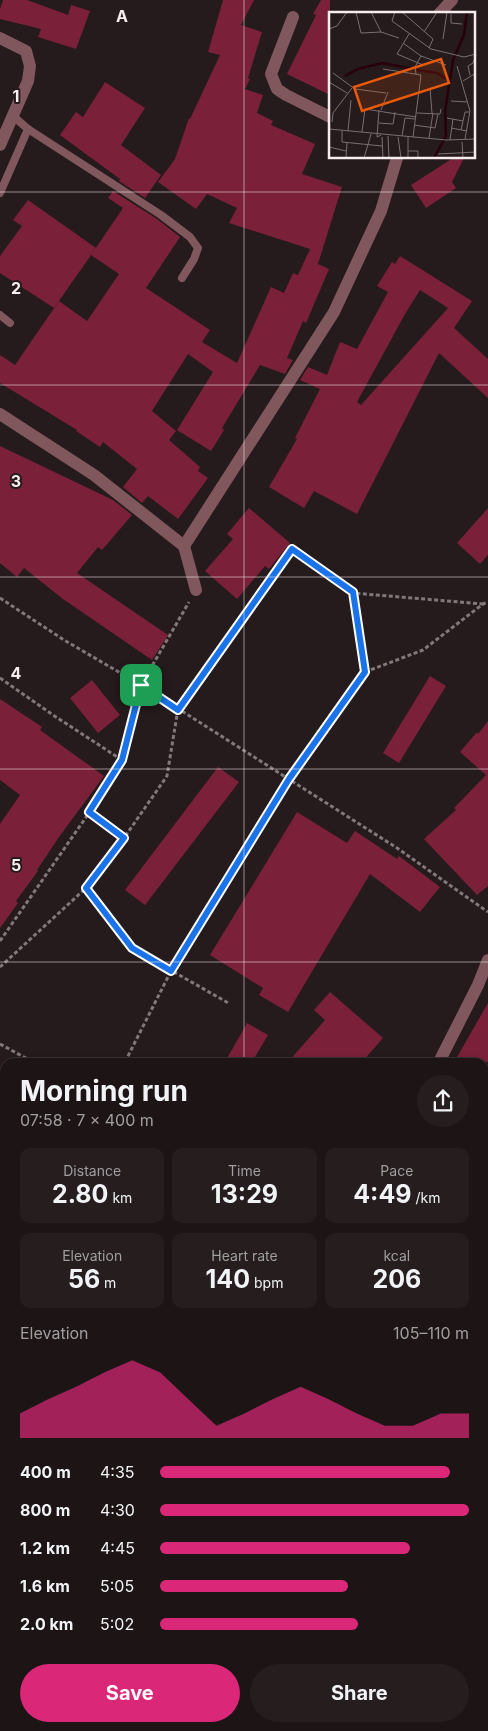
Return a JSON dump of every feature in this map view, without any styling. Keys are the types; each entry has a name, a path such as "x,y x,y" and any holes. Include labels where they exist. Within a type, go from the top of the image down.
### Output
{"street":[{"path":"441,12 452,0"},
{"path":"293,17 272,74 277,89 329,116"},
{"path":"0,38 26,51 30,66 28,82 0,145"},
{"path":"184,546 334,312 381,211 397,159"},
{"path":"0,414 94,475 184,546 196,590"},
{"path":"441,1058 478,985 488,960"}],"lane":[{"path":"12,116 28,129 161,215 190,237 198,248 194,259 182,278"},
{"path":"0,193 28,129"},
{"path":"0,315 10,323"}],"path":[{"path":"0,967 86,888 124,838 167,776 178,710 292,549 353,592 483,604"},
{"path":"0,941 89,812 122,760 141,685 196,590"},
{"path":"353,592 365,672"},
{"path":"0,598 64,640 141,685 397,848 488,912"},
{"path":"127,1058 171,971 289,779 365,672 423,650 488,602"},
{"path":"0,678 122,760"},
{"path":"89,812 124,838"},
{"path":"86,888 132,948 230,1004"},
{"path":"0,1044 26,1058"}],"building":[{"path":"3,0 27,0 68,15 71,5 90,11 76,49 38,37 41,29 0,19 0,9"},
{"path":"223,0 254,0 241,25 262,32 248,78 250,79 245,89 263,95 257,113 273,121 271,125 315,144 302,174 342,187 318,264 329,269 306,323 303,321 287,358 293,360 285,374 260,365 222,428 224,430 211,451 177,430 213,372 188,354 152,411 176,431 169,440 200,467 198,471 208,478 178,519 148,496 142,503 123,487 137,469 103,442 100,447 77,430 0,383 0,355 15,365 59,301 87,321 119,274 91,255 123,208 108,198 113,191 157,219 180,237 146,288 210,330 202,342 237,363 271,287 284,293 293,273 298,275 310,249 229,223 237,208 207,194 196,209 158,182 175,159 189,118 220,55 208,52"},
{"path":"321,0 330,0 329,95 287,74 316,15 313,14"},
{"path":"105,82 145,108 121,145 161,175 145,198 119,181 120,179 60,135 76,112 83,117"},
{"path":"451,159 464,159 452,182 456,188 426,208 411,185"},
{"path":"28,200 96,248 54,308 0,273 0,256 22,226 13,220"},
{"path":"400,256 472,301 454,328 488,359 488,398 439,353 357,514 314,491 304,508 269,487 297,439 295,438 320,389 300,380 308,367 327,375 340,342 357,349 388,292 377,286 392,262 395,264","holes":["420,290 448,308 361,405 357,402"]},
{"path":"0,446 113,500 132,515 102,550 98,547 77,573 168,635 152,660 63,599 24,568 17,577 0,563"},
{"path":"249,508 290,543 269,569 265,566 237,599 205,571 233,539 227,534"},
{"path":"488,508 488,555 480,564 457,543"},
{"path":"430,676 446,686 399,763 383,753"},
{"path":"92,680 120,715 98,733 70,698"},
{"path":"0,699 42,727 40,730 104,776 59,837 38,871 16,901 18,903 0,928 0,824 20,795 0,780"},
{"path":"488,721 488,886 477,895 424,839 456,810 454,808 486,775 460,752"},
{"path":"218,767 239,782 145,905 125,890"},
{"path":"297,812 347,843 355,831 397,859 399,856 440,887 420,912 370,874 288,1012 259,995 263,988 210,955"},
{"path":"330,992 383,1038 366,1058 292,1058 325,1020 314,1010"},
{"path":"488,1003 488,1058 457,1057"},
{"path":"247,1023 268,1035 254,1058 227,1058"}],"route":[{"path":"292,549 353,592 365,672 289,779 171,971 132,948 86,888 124,838 89,812 122,760 141,685 178,710 292,549"}]}
